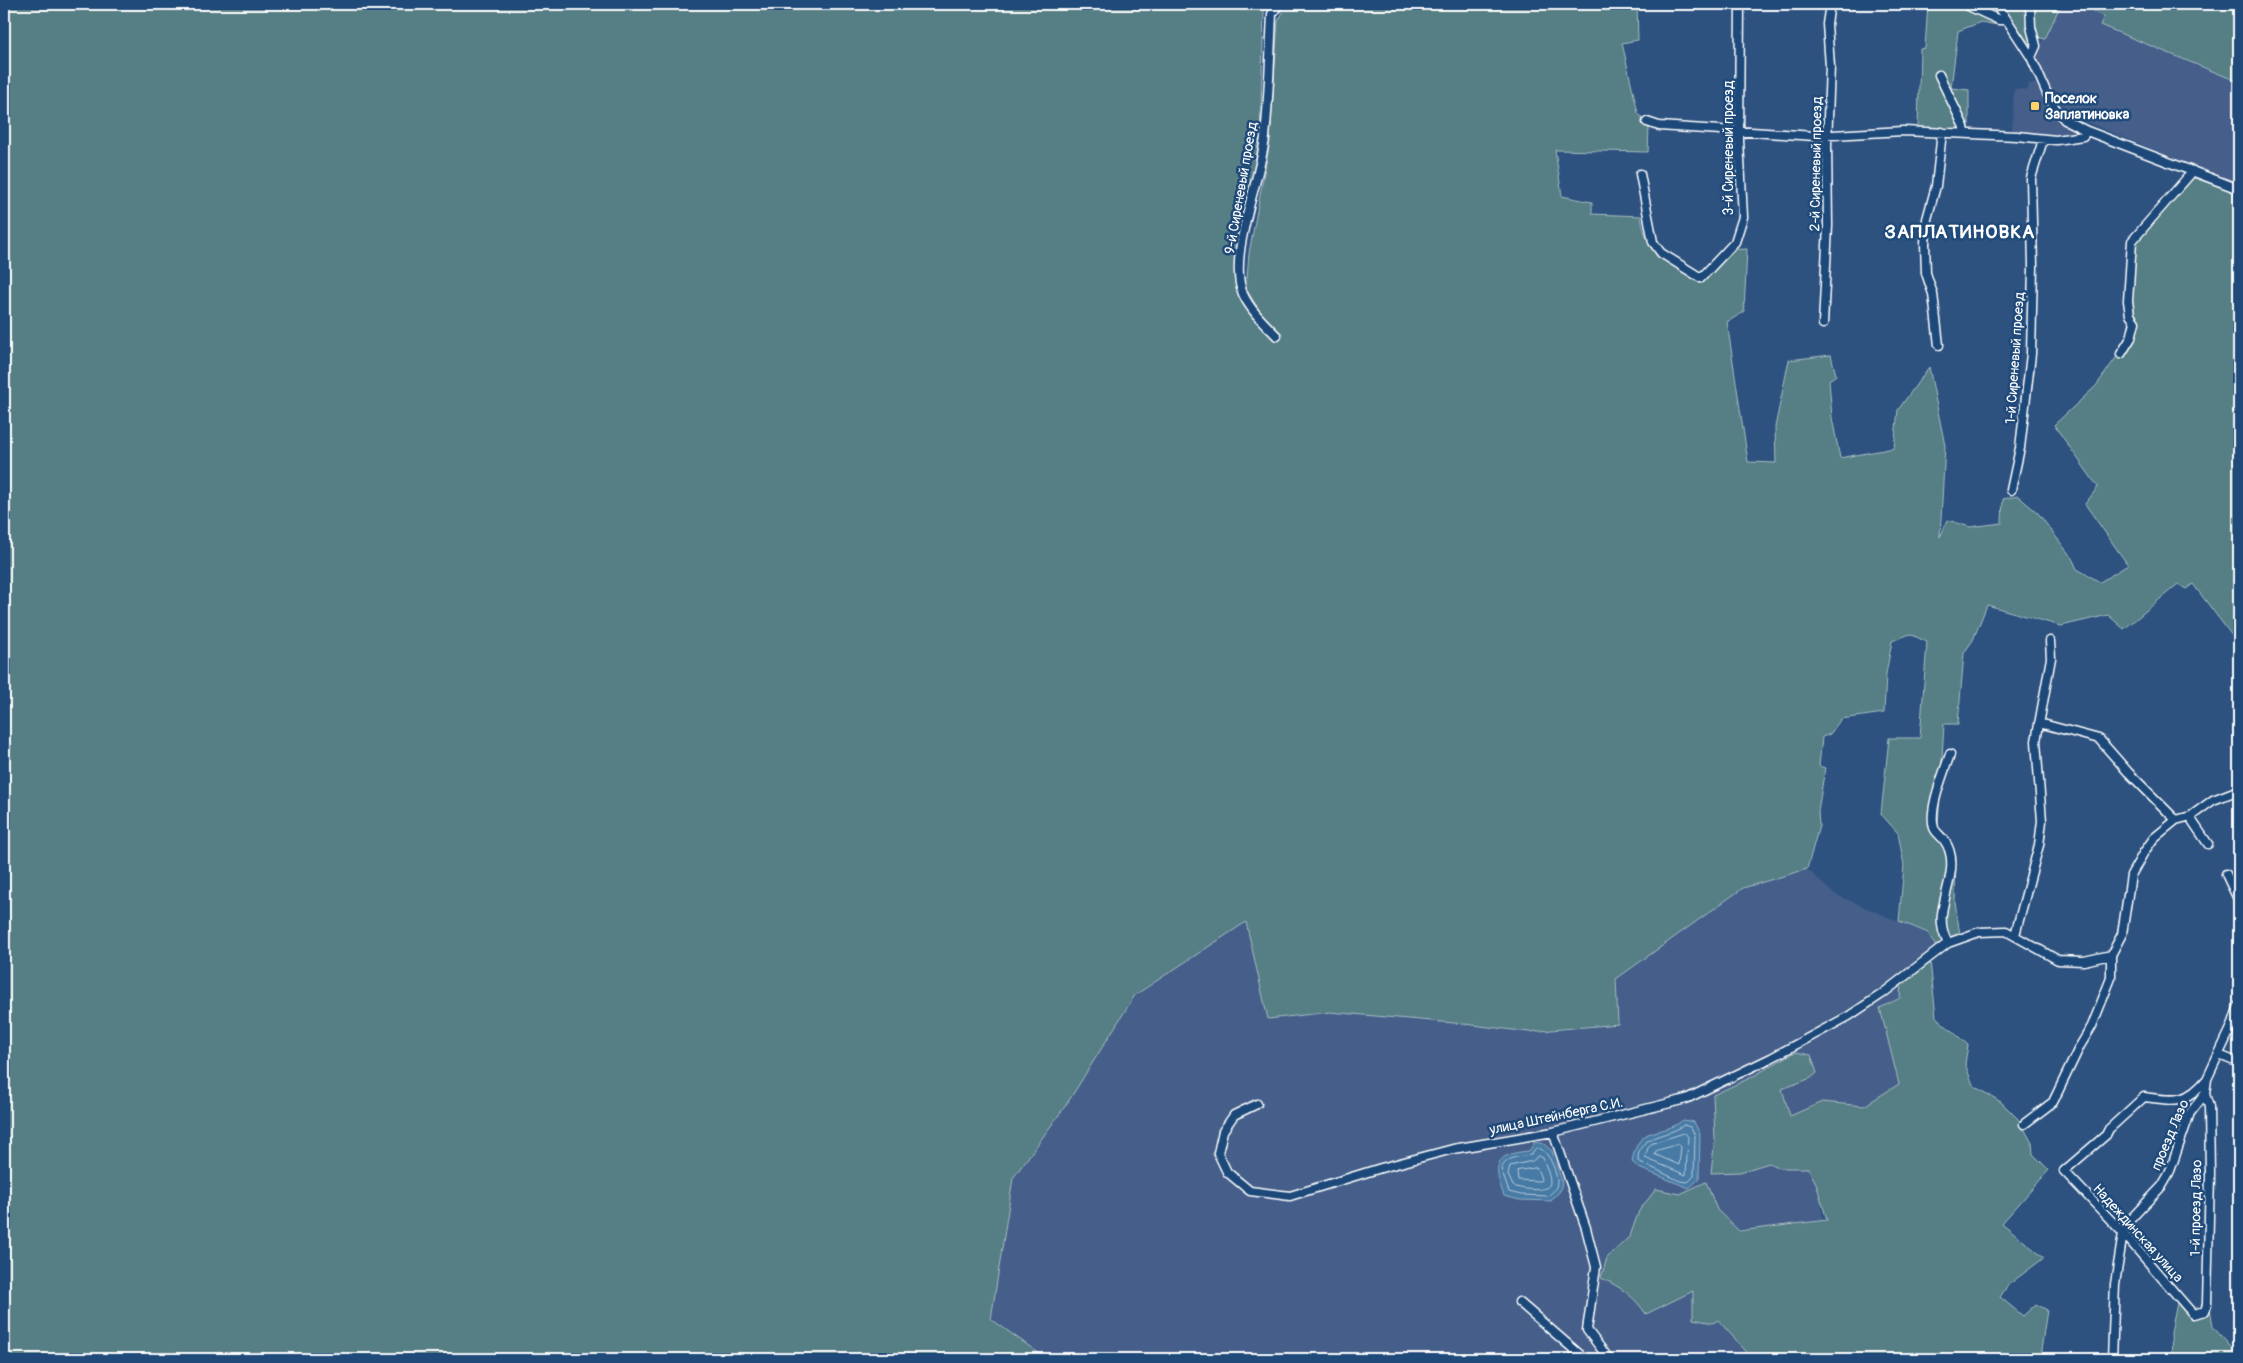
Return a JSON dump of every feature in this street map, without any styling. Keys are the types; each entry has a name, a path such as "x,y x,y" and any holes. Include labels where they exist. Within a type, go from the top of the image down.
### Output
{"street":[{"name":"9-й Сиреневый проезд","path":"1277,336 1256,315 1243,294 1240,273 1240,249 1265,138 1272,14 1279,4"},
{"name":"3-й Сиреневый проезд","path":"1640,174 1653,242 1661,253 1701,278 1735,242 1743,217 1740,131 1740,4"},
{"name":"2-й Сиреневый проезд","path":"1823,324 1828,226 1830,66 1827,24 1830,4"},
{"path":"1964,4 1999,20 2007,20"},
{"path":"1996,4 2031,57 2049,98 2065,120 2087,131 2239,189"},
{"path":"2030,4 2031,27 2036,46 2031,57"},
{"path":"1939,75 1964,127 1965,133"},
{"path":"1647,122 1659,126 1740,131 1828,135 1903,131 1942,132 2017,136 2043,140 2074,138 2083,136 2087,131"},
{"path":"1939,345 1938,322 1926,273 1924,243 1926,219 1936,186 1942,132"},
{"name":"1-й Сиреневый проезд","path":"2012,490 2020,448 2031,354 2033,267 2031,178 2043,140"},
{"path":"2121,354 2131,338 2135,322 2130,316 2128,301 2132,241 2193,171"},
{"path":"2050,641 2051,658 2036,741 2042,821 2039,845 2015,935 2047,956 2058,960 2084,961 2111,956"},
{"path":"2039,723 2099,739 2128,772 2176,820"},
{"path":"1948,943 1942,932 1942,911 1951,869 1951,854 1945,841 1935,831 1933,825 1936,796 1950,754"},
{"path":"2024,1124 2053,1102 2058,1095 2105,996 2111,978 2111,956 2122,934 2130,875 2144,852 2154,838 2176,820 2191,816 2213,800 2239,790"},
{"path":"2191,816 2192,822 2208,844"},
{"path":"2226,874 2239,901"},
{"name":"улица Штейнберга С.И.","path":"1257,1104 1234,1115 1223,1131 1218,1154 1227,1172 1250,1191 1290,1196 1381,1168 1453,1149 1553,1132 1686,1099 1715,1086 1849,1016 1882,994 1948,943 1979,932 2006,931 2015,935"},
{"name":"проезд Лазо","path":"2112,1359 2115,1284 2126,1224 2162,1186 2169,1174 2190,1113 2205,1094 2207,1079 2220,1055 2239,1005"},
{"path":"2220,1055 2239,1063"},
{"name":"Надеждинская улица","path":"2193,1314 2123,1233 2064,1171 2144,1097 2177,1100 2189,1098 2207,1079"},
{"name":"1-й проезд Лазо","path":"2193,1314 2205,1311 2207,1304 2210,1174 2209,1106 2205,1094"},
{"path":"1553,1132 1586,1228 1596,1267 1587,1330 1609,1359"},
{"path":"1519,1302 1585,1359"}],"shaded area":[{"path":"2061,4 2087,4 2094,7 2093,11 2104,17 2100,25 2239,82 2239,185 2082,120 2064,107 2045,81 2038,65 2038,50"},
{"path":"2029,84 2039,84 2046,103 2062,122 2077,132 2072,136 2055,137 2012,132 2014,89 2028,90"},
{"path":"1807,869 1834,894 1928,934 1936,947 1930,961 1902,995 1887,1005 1900,1091 1815,1153 1823,1221 1769,1230 1728,1229 1669,1258 1726,1329 1758,1359 1047,1359 991,1319 1013,1178 1066,1105 1135,995 1246,921 1268,1019 1330,1012 1465,1024 1529,1032 1562,1030 1618,1024 1616,979 1743,888"}],"green space":[{"path":"4,4 1271,4 1264,12 1260,137 1238,248 1240,296 1253,319 1274,339 1280,332 1260,311 1246,289 1249,253 1270,142 1278,21 1288,4 1637,4 1638,40 1622,43 1638,113 1649,125 1648,152 1555,150 1562,196 1592,202 1592,214 1641,216 1643,228 1652,246 1664,259 1692,276 1702,272 1726,250 1747,249 1744,312 1727,322 1748,462 1776,463 1775,427 1789,360 1831,355 1836,375 1829,380 1832,418 1840,458 1894,448 1898,410 1929,367 1945,446 1940,537 1948,520 1970,527 2002,523 2003,499 2018,496 2038,513 2072,558 2077,569 2100,582 2128,565 2085,504 2098,487 2054,425 2096,386 2128,341 2139,320 2134,315 2131,301 2135,242 2194,178 2239,193 2239,645 2193,584 2186,589 2178,584 2124,629 2108,615 2061,626 1987,605 1973,640 1964,653 1958,724 1944,724 1938,827 1956,855 1955,902 1960,935 1936,947 1928,933 1899,921 1904,865 1898,833 1881,814 1889,738 1920,738 1927,642 1910,634 1892,641 1886,674 1884,713 1841,719 1830,734 1822,737 1819,766 1825,768 1818,811 1819,826 1807,869 1743,888 1616,979 1618,1024 1529,1032 1465,1024 1330,1012 1268,1019 1246,922 1135,995 1066,1105 1013,1178 991,1319 1047,1359 4,1359"},
{"path":"1928,4 1959,4 1999,23 1997,25 1981,22 1958,31 1951,88 1969,90 1969,129 1918,128 1920,49 1925,48"},
{"path":"2001,4 2061,4 2045,39 2038,37 2031,46"},
{"path":"2087,4 2239,4 2239,82 2100,25 2104,17 2093,11 2094,7"},
{"path":"1930,961 1936,1017 1968,1045 1965,1064 1973,1085 2001,1102 2020,1121 2032,1143 2033,1154 2049,1170 2002,1223 2044,1258 2008,1285 2000,1297 2023,1316 2036,1304 2047,1310 2040,1357 2037,1359 1753,1359 1718,1320 1713,1323 1693,1319 1693,1291 1646,1314 1637,1302 1626,1293 1601,1278 1607,1258 1630,1236 1639,1211 1656,1189 1680,1194 1706,1182 1717,1210 1739,1231 1827,1220 1816,1183 1808,1168 1779,1168 1769,1163 1740,1172 1711,1173 1715,1137 1713,1095 1752,1077 1795,1052 1811,1055 1817,1073 1811,1078 1782,1089 1790,1116 1822,1102 1864,1106 1899,1084 1880,1008 1900,998 1901,982"},
{"path":"2177,1303 2193,1316 2207,1313 2210,1307 2213,1327 2239,1356 2239,1359 2172,1359 2171,1332"}],"water":[{"path":"1683,1120 1694,1122 1700,1134 1699,1179 1689,1188 1639,1168 1632,1162 1635,1149 1645,1136 1674,1126"},
{"path":"1535,1142 1544,1144 1552,1151 1562,1182 1560,1191 1551,1201 1520,1200 1504,1196 1498,1177 1499,1163 1508,1155 1529,1151"}],"place":[{"name":"Поселок Заплатиновка","path":"2035,106"}],"district":[{"name":"ЗАПЛАТИНОВКА","path":"1960,232"}]}
